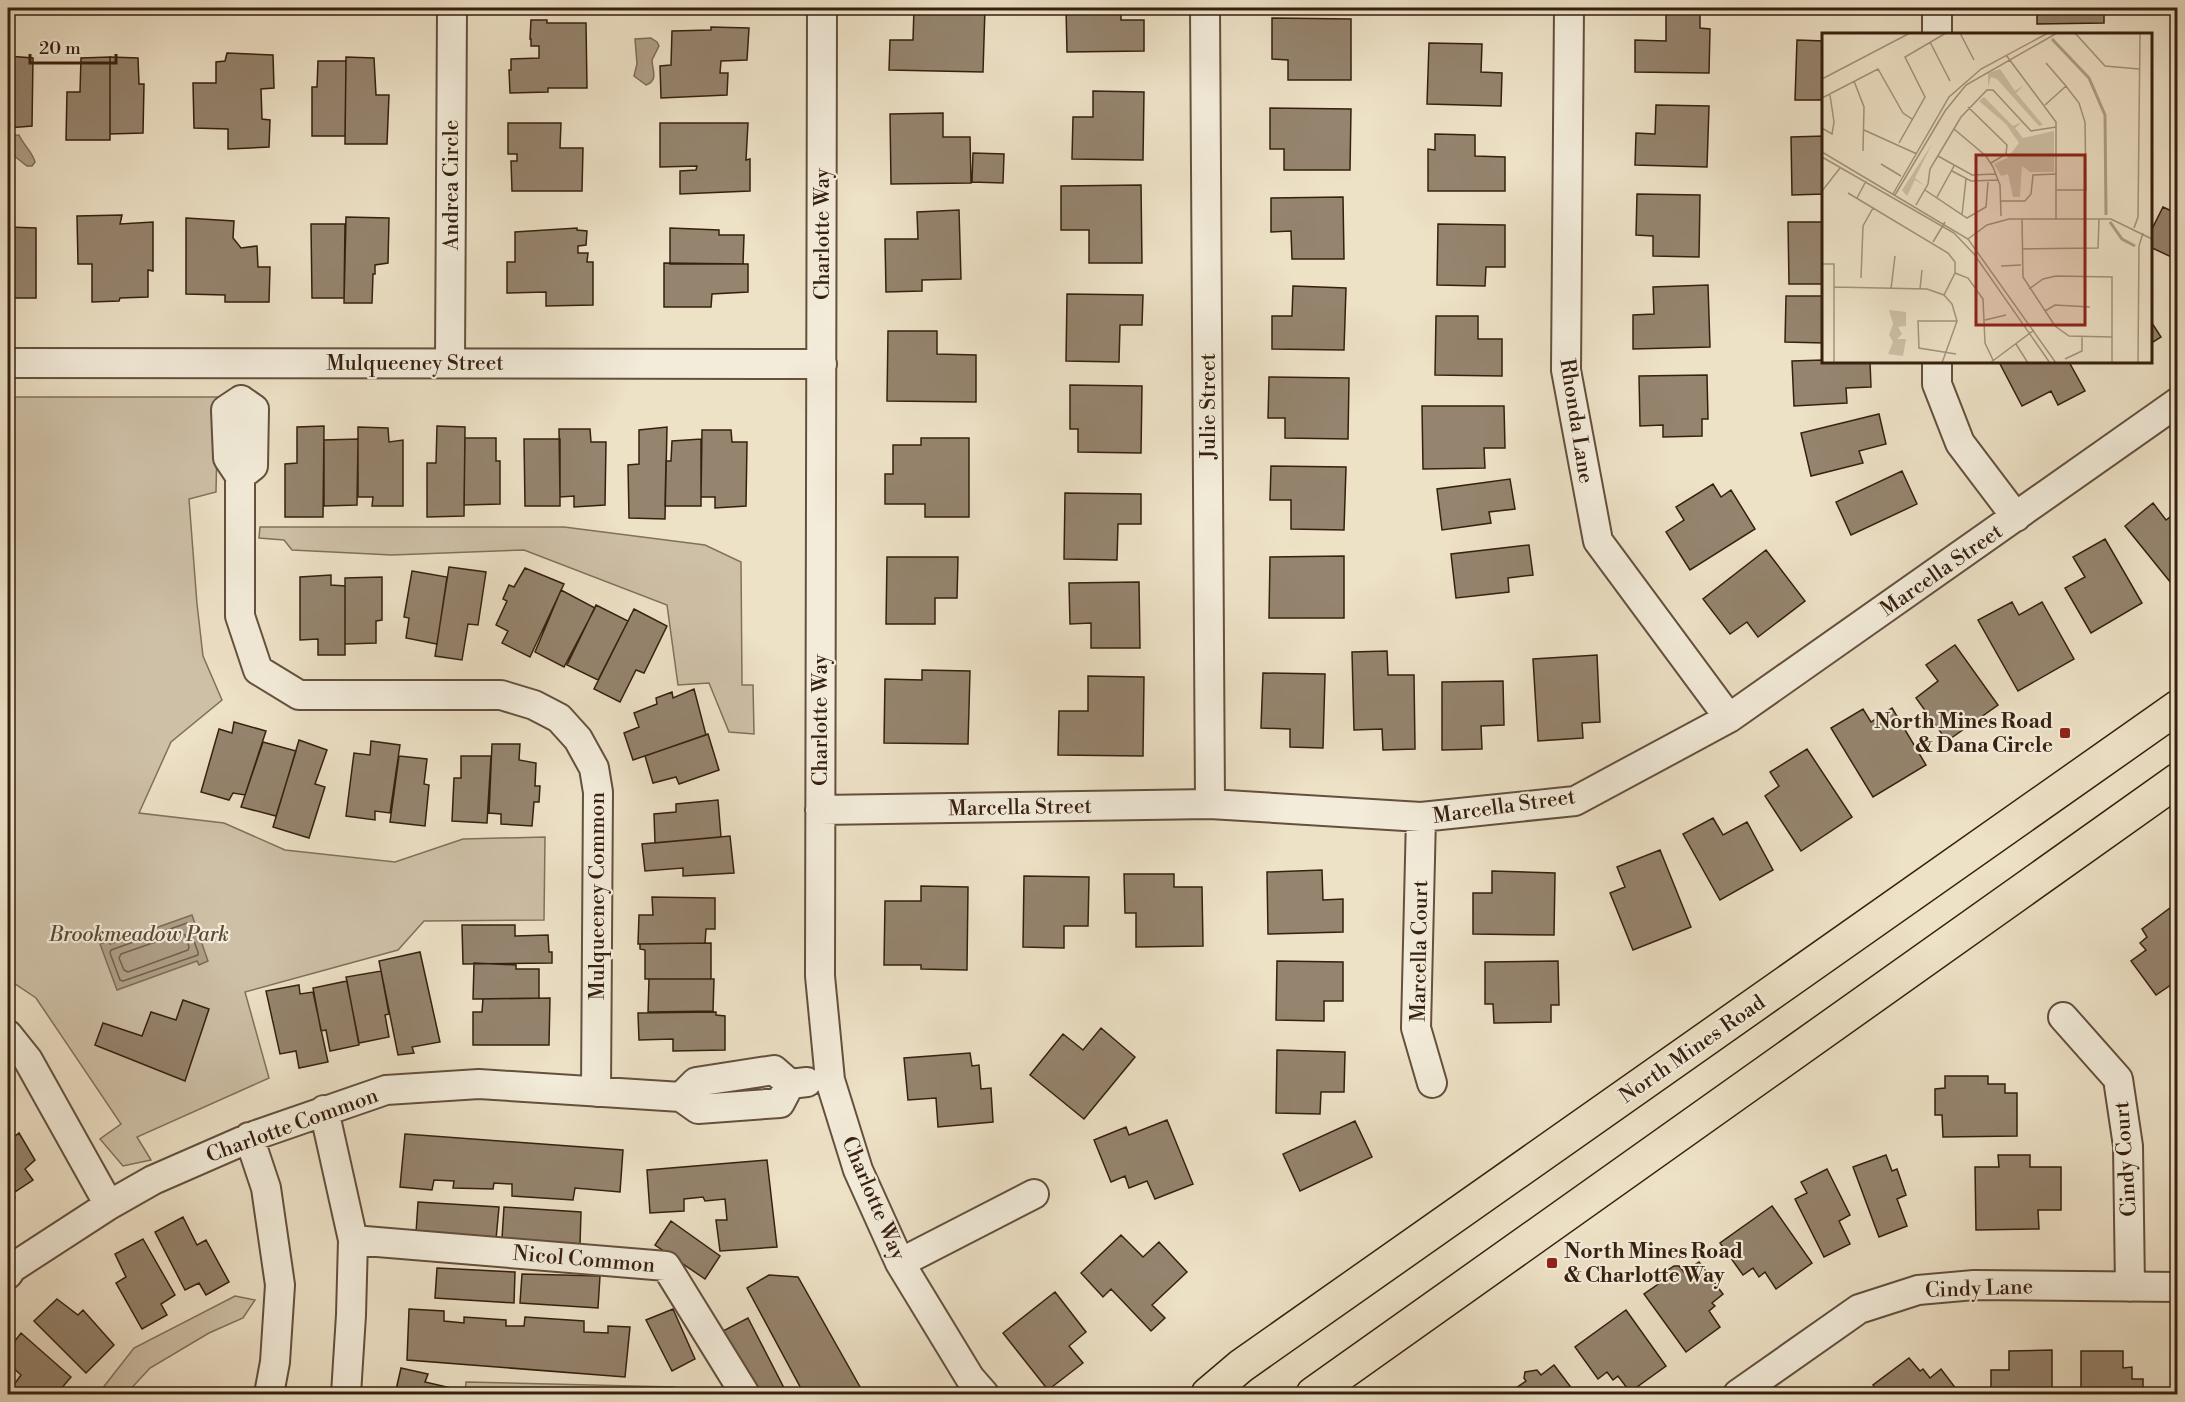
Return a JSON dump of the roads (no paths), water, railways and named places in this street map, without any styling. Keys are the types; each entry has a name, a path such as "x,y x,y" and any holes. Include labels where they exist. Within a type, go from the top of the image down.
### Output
{"main road":[{"name":"North Mines Road","path":"1208,1395 1241,1366 2178,707"},
{"path":"1313,1395 2178,780"}],"street":[{"name":"Andrea Circle","path":"450,363 452,8"},
{"name":"Charlotte Way","path":"822,8 820,976 830,1080 858,1170 900,1263 970,1378 984,1395"},
{"name":"Julie Street","path":"1205,8 1210,804"},
{"name":"Rhonda Lane","path":"1569,8 1566,370 1598,541 1729,718"},
{"path":"1937,8 1937,33"},
{"name":"Mulqueeney Common","path":"240,362 241,400 226,410 228,458 240,476 240,616 258,670 300,694 501,695 534,705 559,718 578,739 594,768 598,792 596,1092"},
{"name":"Mulqueeney Street","path":"8,363 822,364"},
{"path":"1937,363 1937,384 1960,443 2016,517"},
{"name":"Marcella Street","path":"820,810 1210,804 1421,818 1575,801 1729,718 2178,402"},
{"name":"Marcella Court","path":"1421,818 1416,1028 1432,1083"},
{"name":"Cindy Court","path":"2063,1017 2118,1079 2128,1146 2130,1287"},
{"path":"8,1035 28,1060 109,1205"},
{"name":"Charlotte Common","path":"8,1274 12,1268 109,1205 153,1180 249,1137 386,1089 479,1084 681,1097 698,1109 780,1103 790,1084 830,1080"},
{"path":"324,1110 353,1240 346,1395"},
{"path":"249,1137 266,1188 280,1285 275,1362 269,1395"},
{"path":"900,1263 1034,1194"},
{"name":"Nicol Common","path":"353,1240 666,1266 745,1395"},
{"name":"Cindy Lane","path":"1738,1395 1859,1309 1918,1290 1974,1285 2178,1287"}],"water":[{"path":"651,38 659,46 652,60 654,78 646,85 634,76 637,64 635,39"},
{"path":"19,135 34,158 35,162 32,166 27,166 8,151 8,136"},
{"path":"192,915 208,961 199,965 197,961 117,990 100,944 108,941 110,944"}],"place":[{"name":"North Mines Road & Dana Circle","path":"2065,733"},
{"name":"North Mines Road & Charlotte Way","path":"1552,1263"}],"park label":[{"name":"Brookmeadow Park","path":"139,934"}]}
